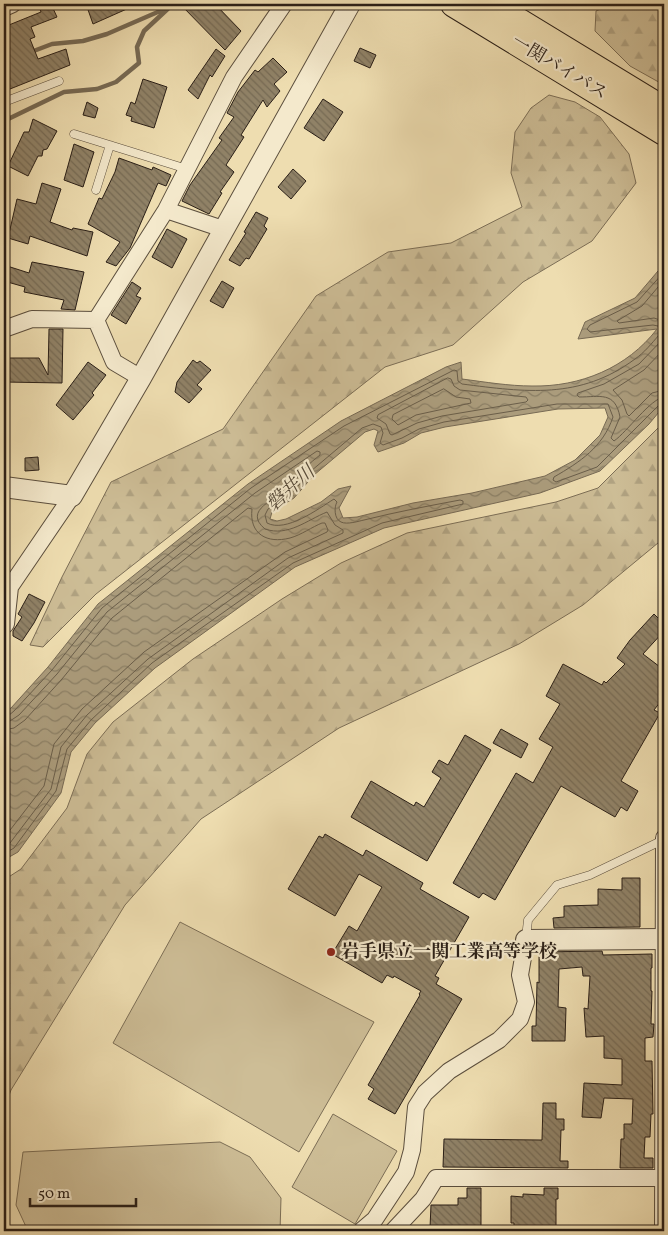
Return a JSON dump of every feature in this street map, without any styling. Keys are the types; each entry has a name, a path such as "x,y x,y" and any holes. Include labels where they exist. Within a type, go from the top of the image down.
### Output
{"highway":[{"name":"一関バイパス","path":"454,4 664,132"},
{"name":"一関バイパス","path":"490,4 664,110"}],"street":[{"path":"4,8 13,4"},
{"path":"96,320 166,210 234,77 284,4"},
{"path":"4,626 6,624 7,586 72,496 141,378 350,4"},
{"path":"166,210 223,229"},
{"path":"4,329 32,319 96,320"},
{"path":"96,320 114,362 141,378"},
{"path":"4,486 72,496"},
{"path":"663,1231 664,839"},
{"path":"362,1230 376,1219 406,1172 412,1150 416,1108 425,1093 449,1071 499,1040 520,1019 526,1002 520,975 526,940 664,939"},
{"path":"393,1231 423,1199 436,1178 664,1178"}],"lane":[{"path":"4,102 59,80"},
{"path":"74,134 187,169"},
{"path":"96,190 110,145"},
{"path":"526,940 528,920 557,885 590,875 664,839"}],"green space":[{"path":"611,4 664,4 664,85 630,66 595,31 596,11"},
{"path":"549,95 575,102 600,117 629,154 636,183 592,241 523,282 453,345 385,367 96,594 43,647 30,645 62,577 111,482 223,429 316,296 388,252 451,243 522,207 511,173 515,132 531,108"},
{"path":"664,422 664,538 583,605 519,644 339,728 201,819 125,905 11,1090 4,1109 4,880 21,869 67,808 87,754 113,722 193,659 282,599 341,563 407,533 556,502 598,488"},
{"path":"180,922 374,1022 299,1152 113,1043"},
{"path":"333,1114 397,1151 355,1224 292,1187"},
{"path":"220,1142 250,1157 281,1198 280,1231 28,1231 16,1205 23,1152"}],"water":[{"name":"磐井川","path":"664,266 664,406 649,424 600,471 540,493 384,528 295,567 155,668 95,723 71,752 61,793 18,852 4,860 4,712 11,708 48,667 98,604 248,484 341,421 446,367 461,362 462,379 506,385 532,386 568,383 585,379 617,364 645,343 657,329 578,339 585,322 635,298","holes":["605,408 608,417 600,435 575,460 545,476 472,493 413,503 357,517 343,518 339,508 351,486 338,489 321,502 286,519 277,521 270,519 272,512 294,498 314,475 365,432 374,429 378,431 374,445 378,452 404,443 421,433 445,427 558,409"]}],"building":[{"path":"38,4 51,4 57,17 31,27 35,37 30,39 38,59 66,49 70,65 10,89 4,76 4,27 41,12"},
{"path":"86,4 138,4 93,24"},
{"path":"180,4 215,4 241,31 225,50"},
{"path":"360,48 376,55 370,68 354,61"},
{"path":"216,49 225,56 212,77 210,75 198,99 188,90"},
{"path":"273,58 287,72 274,84 280,91 267,107 263,100 241,135 244,137 226,165 234,172 220,192 222,193 209,214 182,201 190,185 222,140 219,138 234,117 227,113 238,92 255,70 258,72"},
{"path":"143,79 167,87 154,128 131,121 132,117 126,115 131,102 135,104"},
{"path":"323,99 343,112 324,141 304,128"},
{"path":"87,102 98,108 95,118 83,115"},
{"path":"33,119 57,131 47,149 43,150 42,156 38,156 28,176 8,166 24,132 29,132"},
{"path":"74,144 94,152 83,187 64,180"},
{"path":"119,158 152,170 153,167 171,175 166,186 158,183 130,248 116,266 106,262 120,242 88,224 99,198 102,199 115,172"},
{"path":"293,169 306,181 291,199 278,187"},
{"path":"42,183 61,189 50,222 72,230 73,228 93,232 87,256 30,236 28,244 8,238 17,199 36,204"},
{"path":"256,212 268,218 264,226 267,229 249,259 246,258 240,266 229,260 246,233 244,232"},
{"path":"167,229 187,239 172,268 152,257"},
{"path":"32,262 84,272 75,310 61,309 64,300 24,292 25,287 4,281 4,265 29,273"},
{"path":"222,281 234,288 223,308 210,301"},
{"path":"132,282 141,288 136,296 141,298 126,324 111,315"},
{"path":"49,329 63,329 62,383 4,382 4,358 39,358 48,375"},
{"path":"193,360 197,363 200,361 211,370 197,385 202,389 189,403 175,392 177,382"},
{"path":"88,362 106,375 92,393 94,395 73,420 56,405"},
{"path":"38,457 39,470 25,471 25,458"},
{"path":"29,594 45,602 22,641 13,636 13,631 22,617 18,614"},
{"path":"654,614 664,624 664,631 643,654 664,670 664,697 654,710 660,713 621,781 638,791 627,811 621,807 615,817 561,786 495,900 483,893 479,898 453,883 516,773 533,783 553,747 539,739 560,704 546,696 563,664 602,685 604,681 606,683 625,664 617,658 630,640"},
{"path":"501,729 528,744 521,758 493,743"},
{"path":"465,735 491,750 427,861 351,817 371,781 414,806 416,802 424,807 441,778 432,772 439,760 448,765"},
{"path":"325,834 363,856 366,850 423,883 420,889 469,917 435,976 439,978 436,984 462,999 395,1114 368,1099 374,1089 368,1085 421,991 394,976 393,978 387,975 382,983 332,954 349,926 357,931 382,887 359,874 335,916 288,889 319,836 323,838"},
{"path":"622,878 640,878 640,927 554,928 553,918 564,917 564,906 598,905 598,889 622,890"},
{"path":"602,951 603,955 652,954 651,1024 654,1024 653,1037 645,1038 645,1061 652,1061 653,1114 651,1114 650,1137 645,1137 644,1158 653,1158 653,1168 620,1168 621,1139 624,1139 624,1124 632,1124 633,1099 604,1098 601,1118 582,1117 584,1083 622,1085 622,1059 604,1058 604,1036 586,1037 584,1008 588,1009 590,976 583,976 582,967 559,969 558,1007 566,1008 565,1041 532,1041 532,1026 536,1026 539,952"},
{"path":"543,1103 556,1103 556,1119 564,1119 564,1130 561,1130 560,1161 568,1161 568,1168 443,1167 444,1139 542,1140"},
{"path":"467,1188 481,1188 481,1231 467,1231 467,1227 430,1228 431,1205 458,1205 458,1198 467,1198"},
{"path":"544,1188 558,1188 556,1231 514,1231 514,1223 511,1223 511,1196 523,1197 523,1194 544,1195"}],"waterway":[{"path":"4,121 64,92 97,89 116,82 139,63 137,47 144,31 173,4"},
{"path":"31,52 52,44 83,41 107,34 167,8"}],"place":[{"name":"岩手県立一関工業高等学校","path":"331,952"}]}
